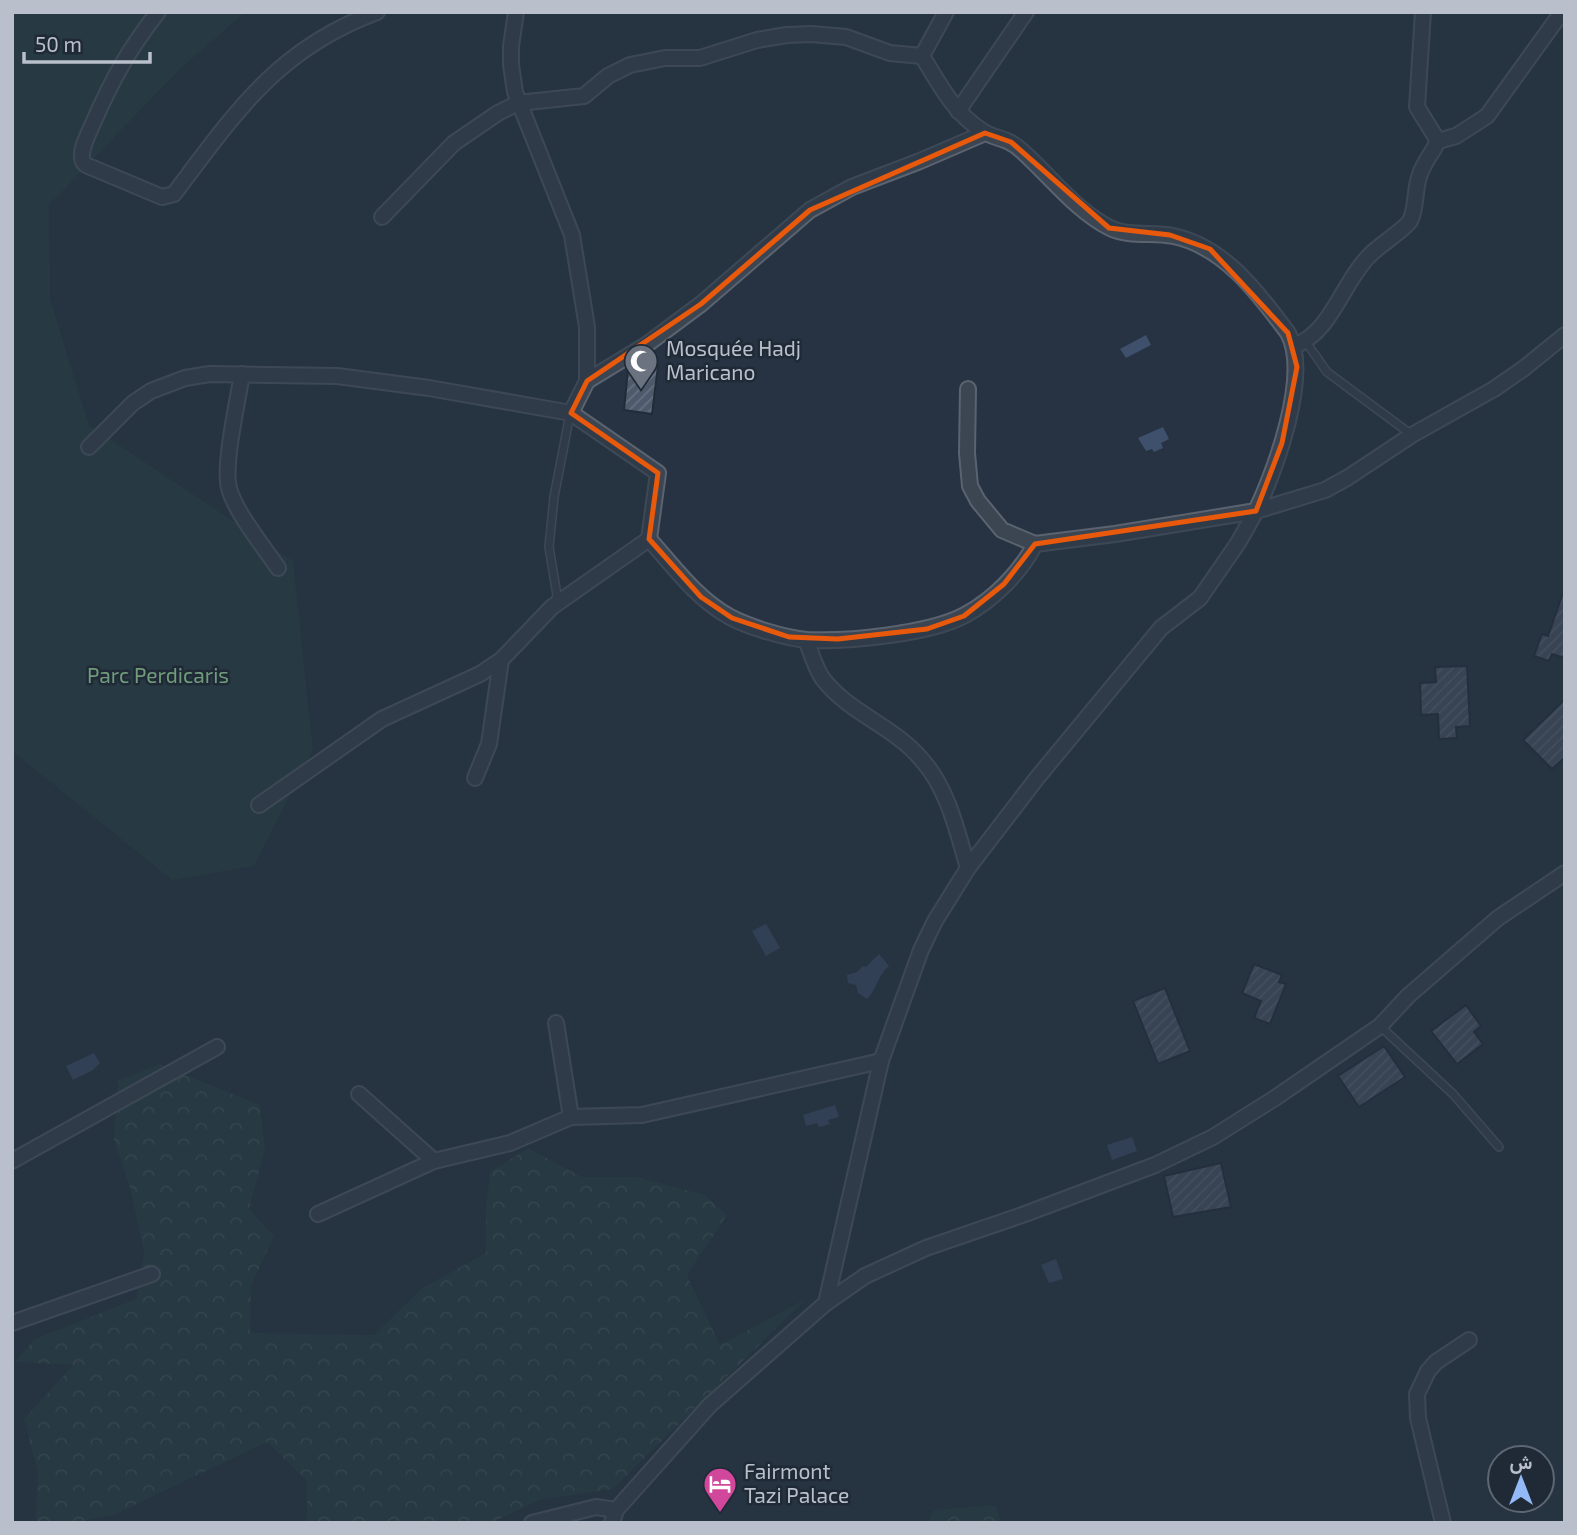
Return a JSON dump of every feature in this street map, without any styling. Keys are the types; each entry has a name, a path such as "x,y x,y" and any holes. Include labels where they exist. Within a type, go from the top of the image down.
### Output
{"street":[{"path":"158,12 115,73 86,139 82,159 83,163 93,168 162,197 174,194 242,106 272,74 330,32 377,12"},
{"path":"516,12 510,46 510,65 519,103 572,235 587,327 587,381 571,413"},
{"path":"922,56 946,12"},
{"path":"958,111 1026,12"},
{"path":"1423,12 1417,107 1438,141"},
{"path":"826,1303 881,1061 921,950 941,911 968,867 1037,778 1161,628 1200,598 1238,543 1274,470 1289,412 1300,344 1325,320 1367,257 1408,224 1413,213 1413,197 1420,172 1438,141 1456,136 1487,116 1562,12"},
{"path":"382,217 460,138 498,113 519,103 584,96 608,76 631,65 658,59 700,58 757,40 787,35 838,36 890,53 922,56"},
{"path":"922,56 958,111 985,133 1011,142 1085,211 1109,228 1134,233 1170,235 1210,249 1238,274 1300,344"},
{"path":"587,381 646,345 701,304 810,210 852,187 920,162 985,133"},
{"path":"968,388 967,453 970,486 978,501 1002,530 1035,544 1256,511 1325,490 1412,435 1504,382 1565,335"},
{"path":"89,447 133,403 151,391 185,378 210,374 337,376 429,388 571,413 658,473 649,539 552,607 502,660 470,679 382,719 260,805"},
{"path":"242,374 230,458 229,486 239,509 278,568"},
{"path":"649,539 701,597 715,608 747,624 806,640 899,633 946,624 964,616 989,598 1022,565 1035,544"},
{"path":"806,640 822,677 840,697 900,739 922,759 937,781 954,819 968,867"},
{"path":"475,779 489,744 502,660"},
{"path":"532,1523 596,1507 614,1516 710,1405 826,1303 865,1276 926,1248 1142,1170 1213,1137 1380,1026 1408,996 1498,919 1565,873"},
{"path":"556,1023 571,1117"},
{"path":"12,1161 217,1046"},
{"path":"318,1214 434,1161 510,1143 571,1117 642,1115 881,1061"},
{"path":"359,1094 434,1161"},
{"path":"12,1324 152,1274"},
{"path":"1443,1523 1418,1418 1417,1394 1428,1371 1436,1362 1469,1340"}],"lane":[{"path":"1300,344 1327,372 1412,435"},
{"path":"552,607 558,595 549,547 554,497 571,413"},
{"path":"1380,1026 1453,1094 1500,1147"}],"highlighted area":[{"path":"985,133 1011,142 1109,228 1170,235 1210,249 1288,333 1297,367 1282,443 1256,511 1035,544 1004,584 964,616 927,629 838,639 789,637 732,618 701,597 649,539 658,473 571,413 587,381 701,304 810,210"}],"green space":[{"name":"Parc Perdicaris","path":"12,12 245,12 180,69 49,205 50,299 89,425 293,561 313,750 254,866 172,880 12,751"},
{"path":"159,1064 260,1105 265,1149 249,1209 274,1236 251,1286 250,1333 374,1335 422,1288 486,1253 486,1209 490,1172 528,1148 582,1177 637,1177 705,1195 727,1215 687,1275 720,1345 806,1299 613,1489 540,1500 491,1523 307,1523 307,1481 267,1442 114,1515 73,1523 36,1523 38,1473 24,1419 73,1365 14,1362 35,1339 136,1299 144,1253 130,1188 114,1139 118,1081"},
{"path":"996,1505 1001,1523 928,1523 934,1510"}],"water":[{"path":"1146,335 1151,345 1126,358 1120,349"},
{"path":"1163,427 1169,439 1161,443 1163,448 1154,452 1152,449 1146,451 1138,438"},
{"path":"766,924 780,948 766,956 752,931"},
{"path":"879,954 889,966 867,999 858,993 856,985 848,983 847,975 866,967"},
{"path":"94,1053 100,1063 93,1070 73,1080 66,1066"},
{"path":"835,1105 839,1117 828,1120 830,1124 806,1126 803,1115"},
{"path":"1132,1137 1137,1151 1112,1160 1107,1145"},
{"path":"1056,1259 1063,1279 1049,1283 1041,1265"}],"building":[{"name":"Mosquée Hadj Maricano","path":"638,364 658,366 652,414 624,410 628,370 637,372"},
{"path":"1563,593 1565,658 1552,654 1549,661 1534,656 1542,634 1548,636"},
{"path":"1467,666 1470,726 1456,727 1457,738 1439,739 1438,714 1421,715 1420,683 1436,682 1435,667"},
{"path":"1565,699 1565,757 1552,769 1523,740"},
{"path":"1254,964 1282,975 1279,982 1286,984 1270,1024 1254,1018 1261,1001 1242,993"},
{"path":"1165,988 1190,1051 1158,1064 1133,1001"},
{"path":"1466,1005 1481,1026 1474,1032 1483,1044 1457,1064 1431,1031"},
{"path":"1384,1046 1405,1077 1359,1107 1338,1076"},
{"path":"1221,1163 1231,1207 1173,1217 1164,1176"}],"place":[{"name":"Mosquée Hadj Maricano","path":"641,391"},
{"name":"Fairmont Tazi Palace","path":"720,1514"}]}
